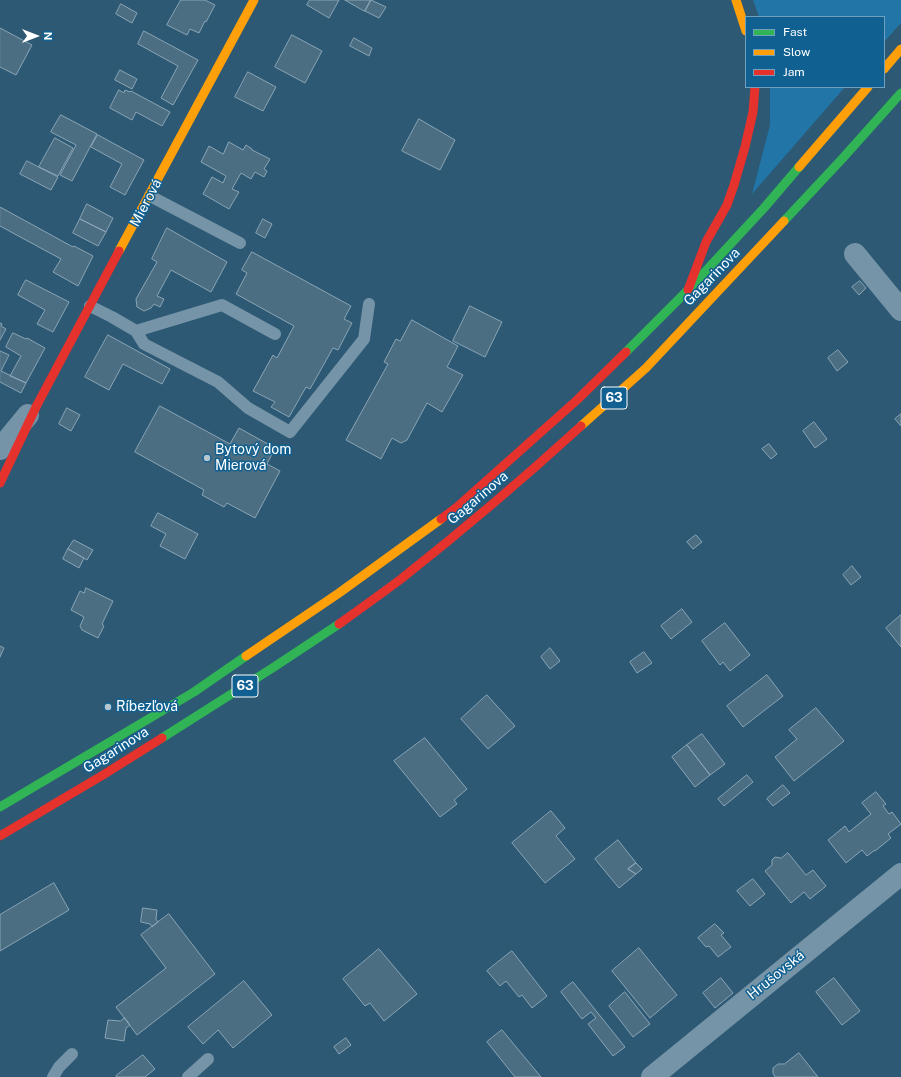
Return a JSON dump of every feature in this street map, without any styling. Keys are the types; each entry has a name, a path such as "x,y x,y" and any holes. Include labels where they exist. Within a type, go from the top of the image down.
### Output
{"main road":[{"name":"Mierová","path":"0,483 37,405 254,0"},
{"path":"736,0 745,28"},
{"path":"885,68 901,49"},
{"path":"688,290 706,242 727,205 734,185 753,112 755,88"},
{"name":"Gagarinova","path":"0,807 194,692 339,593 456,507 577,400 688,290 764,208 867,88"},
{"name":"Gagarinova","path":"0,836 103,775 325,634 400,579 477,517 520,481 646,368 842,160 901,93"}],"street":[{"path":"855,254 901,310"},
{"name":"Mierová","path":"0,449 37,405"},
{"name":"Hrušovská","path":"652,1077 901,874"}],"lane":[{"path":"150,196 240,243"},
{"path":"90,306 136,331 144,344 218,382 248,408 290,432 364,339 369,304"},
{"path":"136,331 222,305 275,334"},
{"path":"53,1077 59,1067 72,1054"},
{"path":"188,1077 208,1059"}],"shaded area":[{"path":"753,0 901,0 901,23 885,41 885,16 759,16"},
{"path":"770,88 844,88 752,194 770,125"}],"building":[{"path":"181,0 205,0 215,5 199,33 190,29 187,35 167,25"},
{"path":"310,0 339,0 329,18 307,5"},
{"path":"345,0 371,0 365,11"},
{"path":"371,0 386,7 379,18 365,11"},
{"path":"121,4 137,13 132,23 116,14"},
{"path":"0,28 32,45 16,75 0,67"},
{"path":"144,31 198,60 173,105 161,98 178,66 138,44"},
{"path":"292,35 322,51 305,83 275,67"},
{"path":"354,38 372,48 369,56 350,46"},
{"path":"120,70 137,79 132,89 115,80"},
{"path":"248,72 276,87 263,111 235,97"},
{"path":"119,90 124,93 125,90 131,91 170,112 162,126 136,112 132,120 110,108"},
{"path":"61,115 97,134 72,181 60,175 76,145 51,132"},
{"path":"419,119 455,140 440,170 402,151"},
{"path":"98,135 144,160 125,195 110,187 122,164 91,147"},
{"path":"55,138 73,148 58,176 39,167"},
{"path":"229,142 243,150 246,145 252,150 270,159 264,169 267,171 264,177 255,172 251,179 241,173 232,189 239,192 229,209 203,194 212,177 223,183 226,176 201,162 209,146 223,154"},
{"path":"27,161 58,177 51,190 20,174"},
{"path":"87,204 113,218 106,232 80,219"},
{"path":"0,207 73,247 74,246 93,256 78,286 53,272 61,259 0,226"},
{"path":"80,219 106,232 98,246 73,233"},
{"path":"263,219 272,224 265,238 256,233"},
{"path":"167,228 227,262 211,292 171,270 157,296 164,299 160,307 154,304 151,308 144,311 137,307 136,299 157,262 152,259"},
{"path":"252,252 351,306 344,319 352,323 338,350 333,348 310,389 306,387 289,417 271,407 275,402 253,391 273,355 277,358 294,326 236,294 247,273 242,270"},
{"path":"26,280 69,302 53,332 37,324 45,310 18,295"},
{"path":"860,281 866,288 859,295 852,287"},
{"path":"470,306 502,322 485,357 453,341"},
{"path":"412,320 458,346 447,367 463,375 442,412 427,403 407,440 401,443 392,438 381,459 346,440 388,364 384,362 396,339 400,341"},
{"path":"0,323 2,324 1,326 6,329 0,340"},
{"path":"13,333 26,339 27,338 45,348 26,383 10,376 21,356 6,347"},
{"path":"108,335 170,369 162,384 123,364 109,390 85,377"},
{"path":"838,350 848,362 837,371 828,358"},
{"path":"0,351 9,355 1,371 26,383 21,393 0,382"},
{"name":"Bytový dom Mierová","path":"160,406 230,444 239,428 275,448 267,464 280,471 255,518 227,503 224,507 202,495 204,490 135,452"},
{"path":"67,408 80,415 71,431 59,424"},
{"path":"901,414 901,426 895,419"},
{"path":"814,422 827,439 815,448 803,431"},
{"path":"769,444 777,454 771,459 762,449"},
{"path":"158,513 198,534 185,559 160,546 166,534 151,526"},
{"path":"696,535 702,542 693,549 687,542"},
{"path":"74,540 93,550 87,560 68,549"},
{"path":"68,549 84,558 79,568 63,559"},
{"path":"852,566 861,577 851,585 843,575"},
{"path":"86,588 113,601 102,624 104,626 98,638 82,630 80,626 84,617 71,610 80,591 84,593"},
{"path":"682,609 692,622 671,639 661,626"},
{"path":"901,615 901,647 886,628"},
{"path":"725,623 750,655 730,671 723,662 720,665 702,641"},
{"path":"0,646 4,648 0,657"},
{"path":"550,648 560,661 550,669 541,657"},
{"path":"644,652 652,663 637,673 630,662"},
{"path":"767,675 783,696 743,727 727,706"},
{"path":"487,695 515,726 488,749 461,719"},
{"path":"816,708 844,741 794,781 775,757 797,739 789,730"},
{"path":"702,734 725,764 710,775 687,745"},
{"path":"425,738 467,789 454,800 457,804 440,817 394,761"},
{"path":"687,745 710,775 695,787 672,757"},
{"path":"747,775 753,782 724,806 718,799"},
{"path":"783,785 790,793 773,806 767,799"},
{"path":"876,792 886,804 883,806 889,814 892,812 901,824 888,834 891,838 875,851 867,856 862,850 846,863 828,840 845,826 849,832 871,814 862,803"},
{"path":"551,811 565,828 556,836 575,859 545,883 512,843"},
{"path":"618,840 636,863 628,869 636,874 619,888 595,859"},
{"path":"788,853 806,875 813,870 826,886 810,899 804,892 791,903 765,871 772,865 772,860 775,857 781,858"},
{"path":"636,863 642,869 636,874 628,869"},
{"path":"753,879 765,894 750,906 737,891"},
{"path":"54,883 69,910 0,951 0,915"},
{"path":"143,908 157,910 156,919 158,922 152,927 150,924 141,922"},
{"path":"169,914 215,974 137,1035 116,1007 166,968 141,935"},
{"path":"715,924 724,933 721,935 731,947 718,957 709,946 706,947 698,938"},
{"path":"639,948 677,995 650,1018 612,971"},
{"path":"379,949 417,994 384,1021 370,1003 365,1006 343,979"},
{"path":"512,951 547,996 532,1008 522,995 519,997 506,981 500,986 487,971"},
{"path":"721,978 733,993 715,1008 703,993"},
{"path":"834,978 860,1011 842,1025 816,992"},
{"path":"244,981 272,1015 233,1048 218,1030 203,1044 188,1027"},
{"path":"573,982 625,1047 613,1056 588,1024 596,1018 591,1012 582,1019 561,992"},
{"path":"625,992 650,1024 633,1037 609,1006"},
{"path":"125,1018 130,1025 126,1028 124,1041 105,1038 108,1020 120,1021"},
{"path":"502,1030 541,1077 515,1077 487,1042"},
{"path":"346,1038 351,1045 339,1054 334,1047"},
{"path":"799,1053 818,1077 775,1077 773,1068 778,1064 784,1064"},
{"path":"143,1055 155,1069 145,1077 116,1076"}],"traffic: fast":[{"path":"784,221 901,93"},
{"path":"626,352 688,290 764,208 799,167"},
{"path":"162,738 339,624"},
{"path":"0,807 194,692 246,656"}],"traffic: slow":[{"path":"119,251 254,0"},
{"path":"736,0 745,28"},
{"path":"885,68 901,49"},
{"path":"799,167 867,88"},
{"path":"581,426 646,368 784,221"},
{"path":"246,656 339,593 441,519"}],"traffic: jam":[{"path":"688,290 706,242 727,205 734,185 753,112 755,88"},
{"path":"0,483 37,405 119,251"},
{"path":"441,519 457,507 577,400 626,352"},
{"path":"339,624 401,579 447,542 515,485 581,426"},
{"path":"0,836 162,738"}],"place":[{"name":"Bytový dom Mierová","path":"207,458"},
{"name":"Ríbezľová","path":"108,707"}]}
